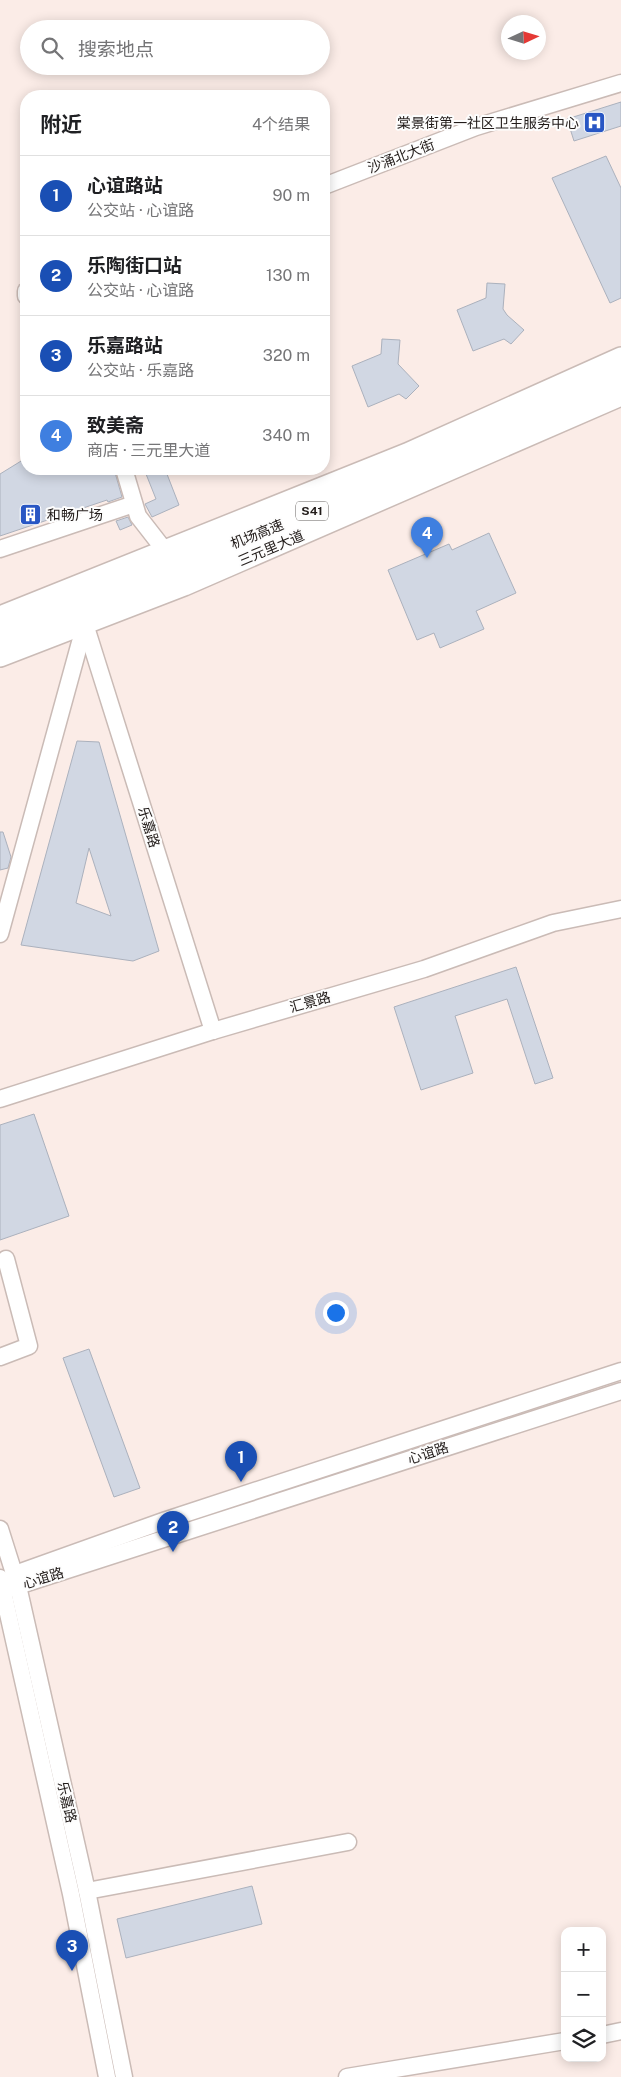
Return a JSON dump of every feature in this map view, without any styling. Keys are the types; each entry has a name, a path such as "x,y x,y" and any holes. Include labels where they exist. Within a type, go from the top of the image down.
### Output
{"highway":[{"name":"机场高速","path":"0,637 177,567 367,488 621,378"}],"main road":[{"path":"0,617 407,454 621,358"},
{"name":"三元里大道","path":"0,656 85,624 303,534 621,395"}],"street":[{"name":"沙涌北大街","path":"330,184 476,127 621,83"},
{"path":"126,475 138,516 166,552"},
{"path":"0,549 134,504"},
{"path":"0,934 85,624"},
{"name":"乐嘉路","path":"85,624 212,1031"},
{"name":"汇景路","path":"0,1100 212,1031 424,969 554,923 621,908"},
{"path":"0,1357 29,1346 6,1259"},
{"name":"心谊路","path":"7,1583 166,1520 621,1372"},
{"name":"心谊路","path":"7,1583 621,1390"},
{"name":"乐嘉路","path":"0,1529 7,1583 108,2077"},
{"name":"乐嘉路","path":"7,1583 87,1891 124,2077"},
{"path":"87,1891 348,1842"},
{"path":"606,2034 621,2032"},
{"path":"347,2077 561,2042"}],"building":[{"name":"棠景街第一社区卫生服务中心","path":"621,102 621,126 574,141 567,119"},
{"path":"606,156 621,188 621,298 610,303 552,178"},
{"path":"487,283 505,284 503,309 524,330 511,344 504,339 473,351 457,310 486,298"},
{"path":"382,339 400,340 398,364 419,386 406,399 399,394 368,407 352,366 381,354"},
{"name":"和畅广场","path":"20,462 20,475 116,475 122,497 108,502 107,500 0,536 0,474"},
{"path":"146,475 167,475 179,505 152,517 145,504 156,499"},
{"path":"128,517 132,525 120,530 116,521"},
{"path":"489,533 516,593 476,611 484,629 440,648 434,633 417,640 388,570 449,544 452,550"},
{"path":"77,741 99,742 159,951 133,961 21,945","holes":["89,848 111,916 76,903"]},
{"path":"0,832 3,832 11,857 8,868 0,870"},
{"path":"516,967 553,1078 535,1084 507,999 455,1016 473,1073 421,1090 394,1007"},
{"path":"34,1114 69,1216 0,1240 0,1125"},
{"path":"89,1349 140,1488 114,1497 63,1358"},
{"path":"252,1886 262,1924 126,1958 117,1919"}],"place":[{"name":"棠景街第一社区卫生服务中心","path":"595,123"},
{"name":"和畅广场","path":"31,515"},
{"name":"致美斋","path":"427,558"},
{"name":"心谊路站","path":"241,1482"},
{"name":"乐陶街口站","path":"173,1552"},
{"name":"乐嘉路站","path":"72,1971"}]}
